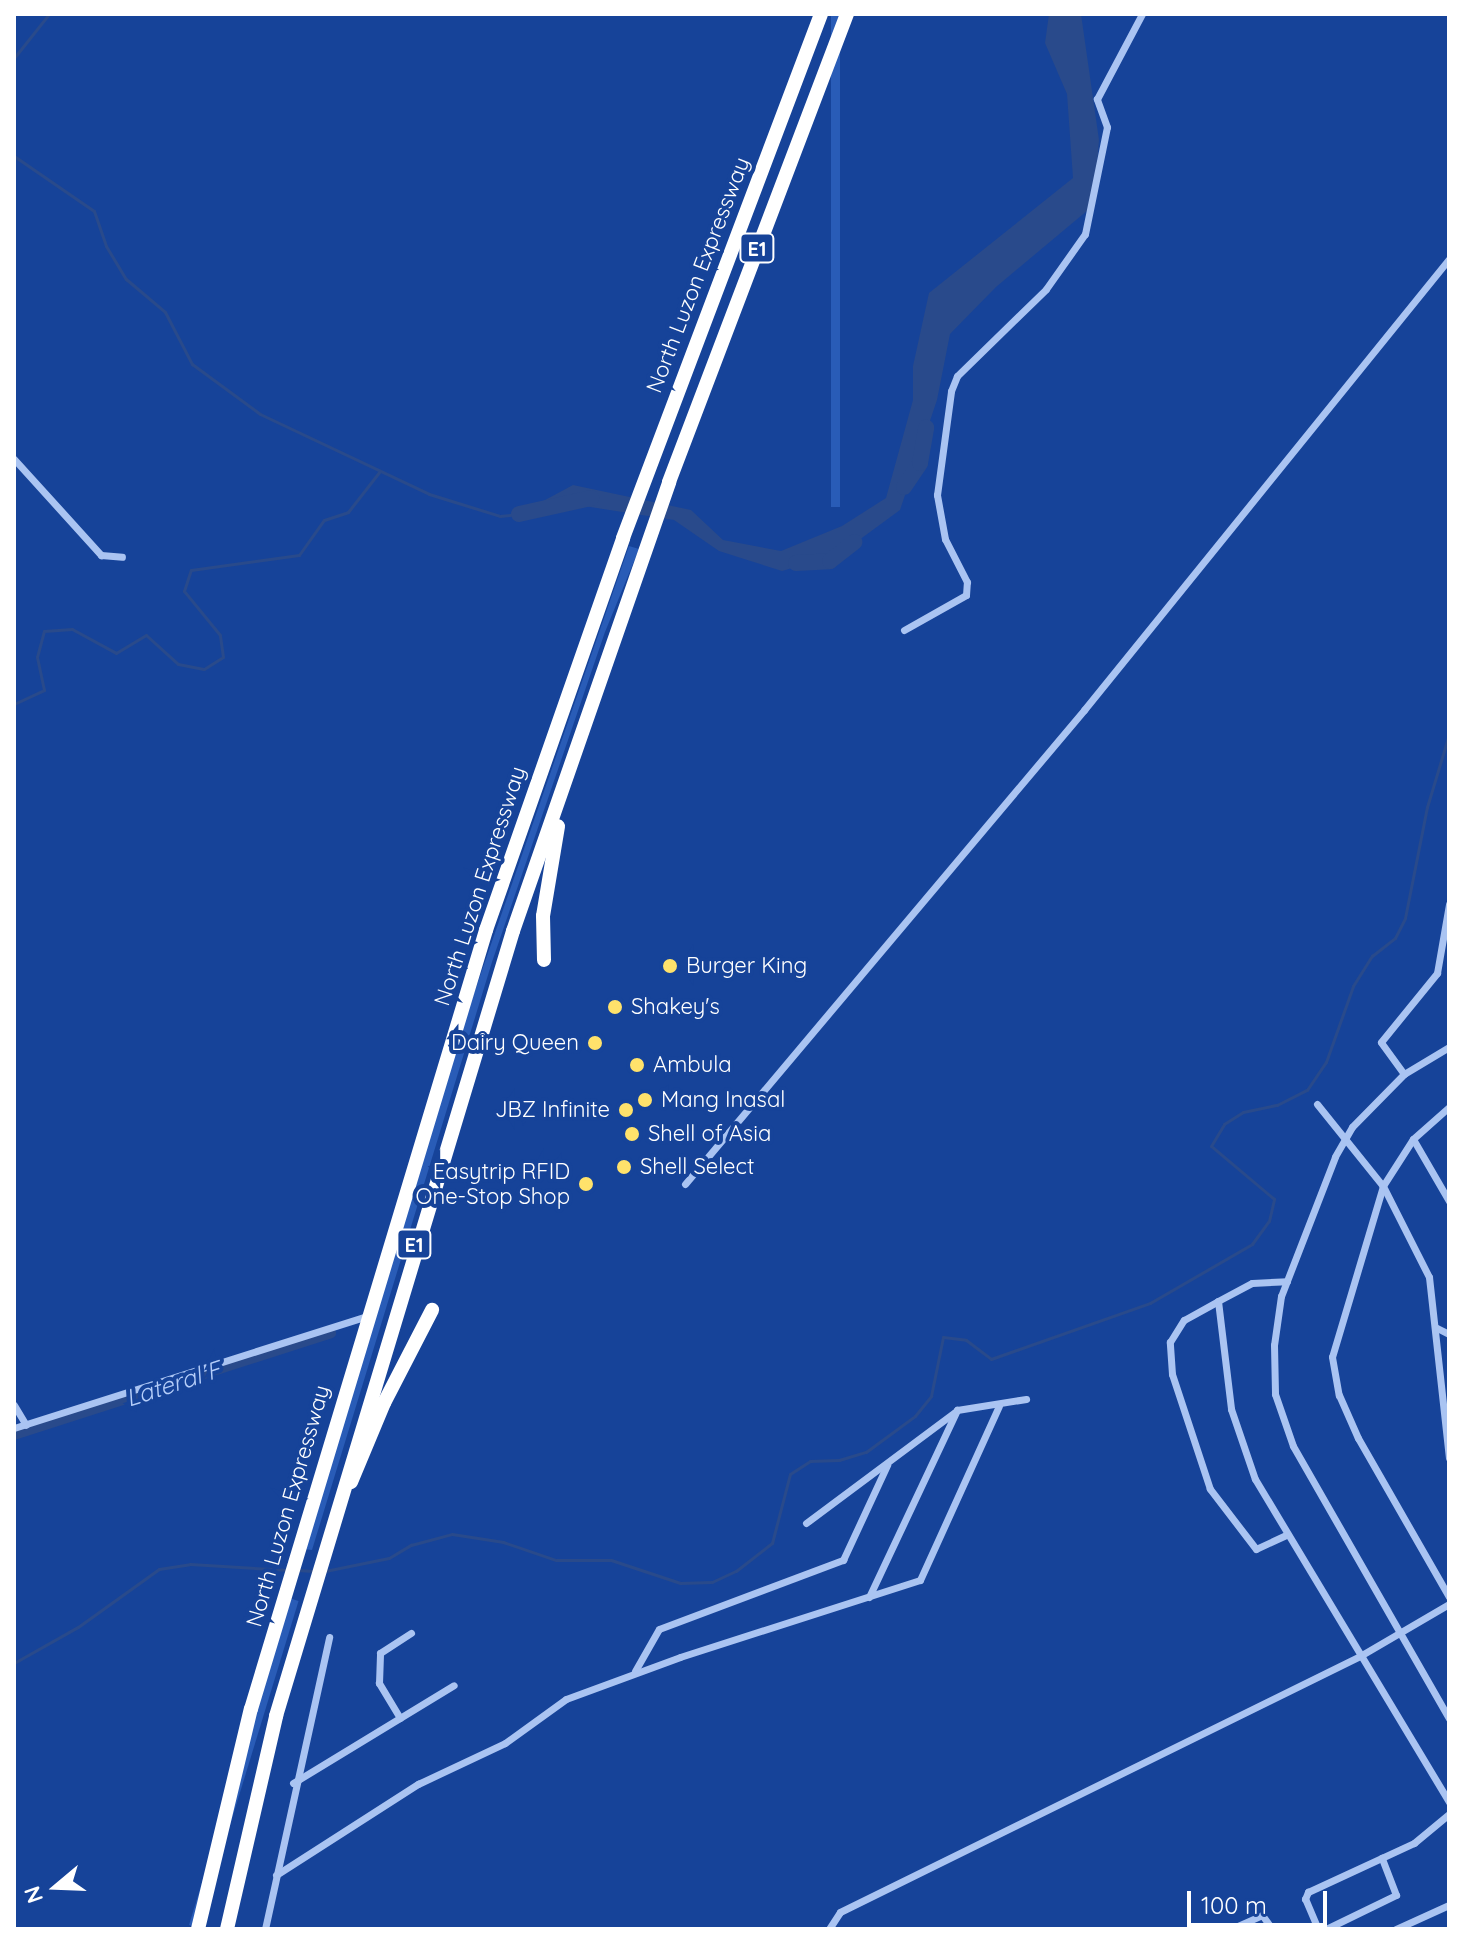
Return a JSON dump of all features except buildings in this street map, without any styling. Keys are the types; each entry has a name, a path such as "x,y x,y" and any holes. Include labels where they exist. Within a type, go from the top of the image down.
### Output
{"highway":[{"name":"North Luzon Expressway","path":"198,1929 284,1594 486,930 623,538 821,14"},
{"name":"North Luzon Expressway","path":"227,1929 276,1716 322,1554 489,1005 669,482 847,14"},
{"path":"544,960 543,916 555,836 602,674"},
{"path":"322,1554 384,1403 432,1310"}],"street":[{"path":"904,630 966,595 967,582 945,539 937,495 951,391 957,376 1046,289 1085,234 1107,127 1097,99 1142,14"},
{"path":"685,1184 1084,710 1449,259"},
{"path":"14,459 101,555 122,557"},
{"path":"1404,1074 1381,1042 1437,973 1447,930 1449,904"},
{"path":"1437,973 1449,975"},
{"path":"1449,1047 1404,1074 1371,1105 1344,1142 1287,1281 1274,1345 1282,1419 1328,1513 1449,1718"},
{"path":"1317,1104 1344,1142 1383,1186 1429,1277 1437,1328 1439,1404 1448,1453"},
{"path":"1449,1120 1446,1109 1413,1139 1383,1186 1341,1317 1332,1357 1334,1377 1358,1438 1449,1597"},
{"path":"1413,1139 1449,1201"},
{"path":"1286,1535 1260,1549 1253,1546 1210,1489 1190,1439 1172,1374 1170,1342 1184,1320 1252,1283 1287,1281"},
{"path":"1218,1301 1238,1437 1286,1535 1449,1802"},
{"path":"14,1428 368,1316"},
{"path":"1437,1328 1449,1334"},
{"path":"806,1523 957,1410 999,1406 1026,1399"},
{"path":"1439,1404 1449,1404"},
{"path":"14,1405 26,1425"},
{"path":"276,1875 418,1784 505,1743 566,1699 635,1672 920,1580 999,1406"},
{"path":"869,1597 957,1410"},
{"path":"635,1672 659,1629 843,1560 887,1465"},
{"path":"829,1929 840,1912 1400,1636 1449,1604"},
{"path":"400,1718 379,1683 380,1653 411,1633"},
{"path":"265,1929 293,1783 329,1637"},
{"path":"293,1783 454,1685"},
{"path":"1318,1929 1305,1895 1414,1843 1449,1814"},
{"path":"1326,1929 1396,1895 1382,1858"},
{"path":"1396,1929 1449,1905"},
{"path":"1231,1929 1262,1915 1272,1929"}],"shaded area":[{"path":"831,14 840,14 840,507 831,507"},
{"path":"1049,14 1081,14 1099,140 1094,205 996,287 950,334 937,400 900,510 840,554 782,571 719,551 674,520 558,502 519,514 573,485 691,510 723,540 781,551 842,526 886,498 913,400 913,366 929,293 1073,178 1067,94 1045,43"},
{"path":"629,546 639,549 605,632 492,962 312,1550 304,1549 445,1077"},
{"path":"289,1598 299,1601 199,1928 189,1925"}],"waterway":[{"path":"14,58 49,14"},
{"path":"14,156 94,211 106,246 126,279 165,312 192,364 260,414 429,494 500,516 519,514"},
{"path":"904,487 920,463 926,428"},
{"path":"14,704 44,690 37,657 44,631 72,629 116,653 146,635 178,664 204,669 223,657 220,635 184,591 191,570 299,555 324,520 348,512 380,471"},
{"path":"519,514 591,498"},
{"path":"796,563 830,561 854,542"},
{"path":"325,1571 389,1558 411,1545 452,1534 503,1542 556,1560 611,1560 680,1583 712,1582 736,1571 772,1543 790,1474 810,1461 839,1460 866,1452 915,1416 931,1396 943,1337 966,1340 991,1359 1150,1303 1252,1244 1269,1221 1274,1199 1211,1146 1224,1124 1243,1112 1277,1105 1307,1090 1326,1062 1353,986 1372,956 1395,938 1405,918 1427,807 1449,734"},
{"name":"Lateral F","path":"14,1435 331,1333"},
{"path":"14,1663 78,1627 159,1569 190,1564 289,1570"},
{"path":"297,1570 313,1571"}],"place":[{"name":"Burger King","path":"670,966"},
{"name":"Shakey's","path":"615,1007"},
{"name":"Dairy Queen","path":"595,1043"},
{"name":"Ambula","path":"637,1065"},
{"name":"Mang Inasal","path":"645,1100"},
{"name":"JBZ Infinite","path":"626,1110"},
{"name":"Shell of Asia","path":"632,1134"},
{"name":"Shell Select","path":"624,1167"},
{"name":"Easytrip RFID One-Stop Shop","path":"586,1184"}]}
